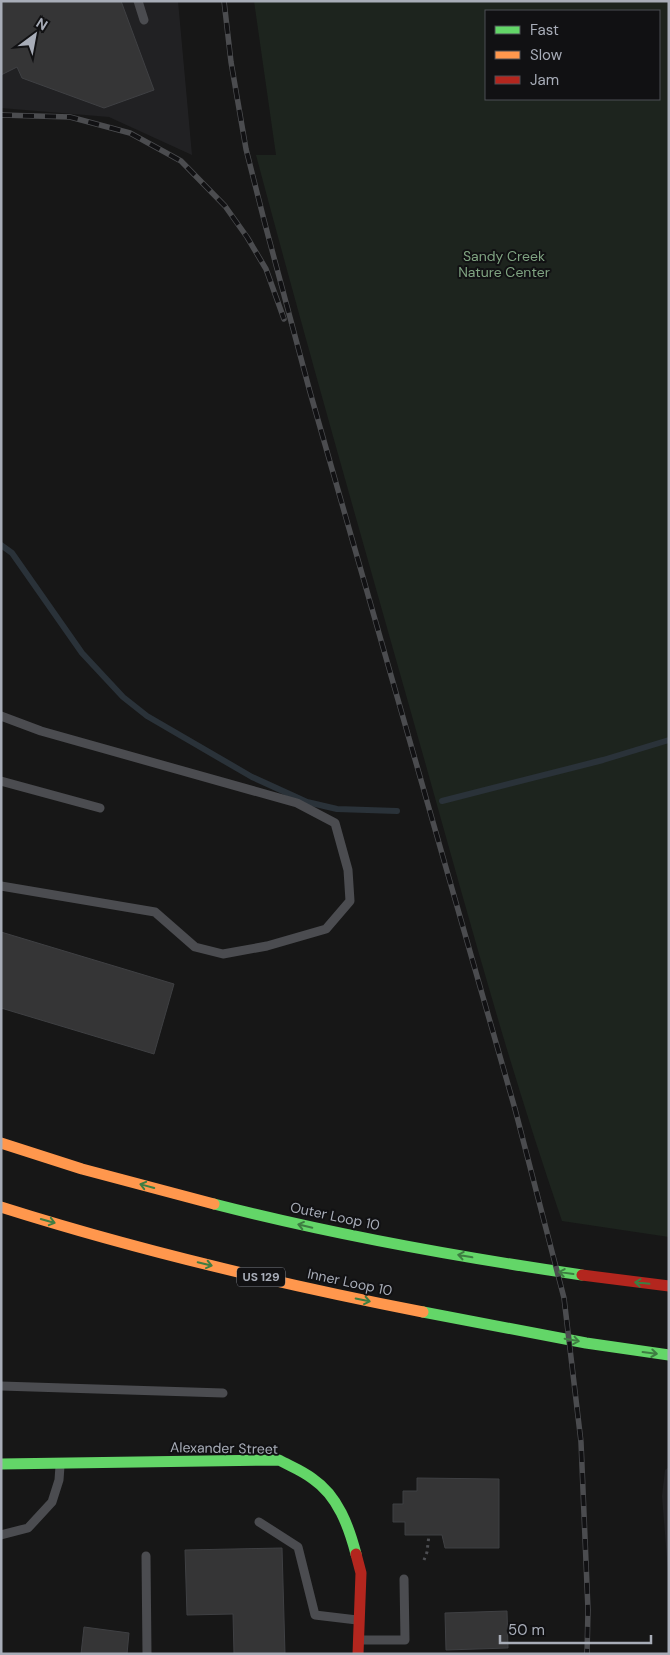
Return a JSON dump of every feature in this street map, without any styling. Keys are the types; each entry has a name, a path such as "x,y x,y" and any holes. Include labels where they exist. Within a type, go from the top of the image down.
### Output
{"main road":[{"name":"Outer Loop 10","path":"1,1143 233,1209 321,1229 512,1265 669,1286"},
{"name":"Inner Loop 10","path":"1,1207 204,1264 376,1302 524,1331 631,1351 669,1355"},
{"name":"Alexander Street","path":"1,1464 279,1460 314,1479 334,1499 350,1531 361,1573 358,1654"}],"lane":[{"path":"138,1 144,20"},
{"path":"1,716 42,731 236,785 305,807 335,823 348,870 350,901 326,929 267,946 223,954 194,947 155,912 1,886"},
{"path":"1,781 100,808"},
{"path":"1,1386 223,1393"},
{"path":"1,1535 28,1528 52,1502 59,1480 60,1464"},
{"path":"259,1522 298,1547 315,1615 360,1620"},
{"path":"146,1556 147,1654"},
{"path":"359,1640 405,1640 404,1579"}],"path":[{"path":"424,1560 427,1552 428,1535"}],"shaded area":[{"path":"1,1 178,1 192,155 109,117 1,108"},
{"path":"669,1467 669,1584 662,1496 665,1470"}],"green space":[{"name":"Sandy Creek Nature Center","path":"254,1 669,1 669,1237 562,1221 507,1050 318,383 256,155 276,155"}],"building":[{"path":"1,1 121,1 154,90 104,108 22,78 17,67 1,75"},
{"path":"1,932 174,984 154,1054 1,1008"},
{"path":"417,1478 499,1479 499,1548 445,1548 442,1535 405,1535 405,1522 393,1522 393,1504 403,1504 403,1491 417,1491"},
{"path":"282,1548 285,1654 234,1654 233,1614 187,1615 185,1550"},
{"path":"507,1611 508,1648 446,1650 445,1613"},
{"path":"84,1627 129,1633 127,1654 81,1654"}],"waterway":[{"path":"1,545 12,553 82,653 123,697 147,716 252,777 307,802 337,809 397,811"},
{"path":"442,801 603,760 669,740"}],"railway":[{"path":"224,1 231,62 246,149 265,224 310,392 515,1109 564,1298 581,1442 588,1610 587,1654"},
{"path":"1,115 70,117 130,133 181,161 225,206 247,237 266,269 284,319"}],"traffic: fast":[{"path":"214,1204 305,1226 397,1244 489,1261 582,1275"},
{"path":"423,1312 586,1343 669,1355"},
{"path":"1,1464 279,1460 309,1476 329,1494 346,1523 356,1554"}],"traffic: slow":[{"path":"1,1143 82,1169 214,1204"},
{"path":"1,1207 105,1238 210,1266 423,1312"}],"traffic: jam":[{"path":"582,1275 669,1286"},
{"path":"356,1554 361,1573 358,1654"}]}
